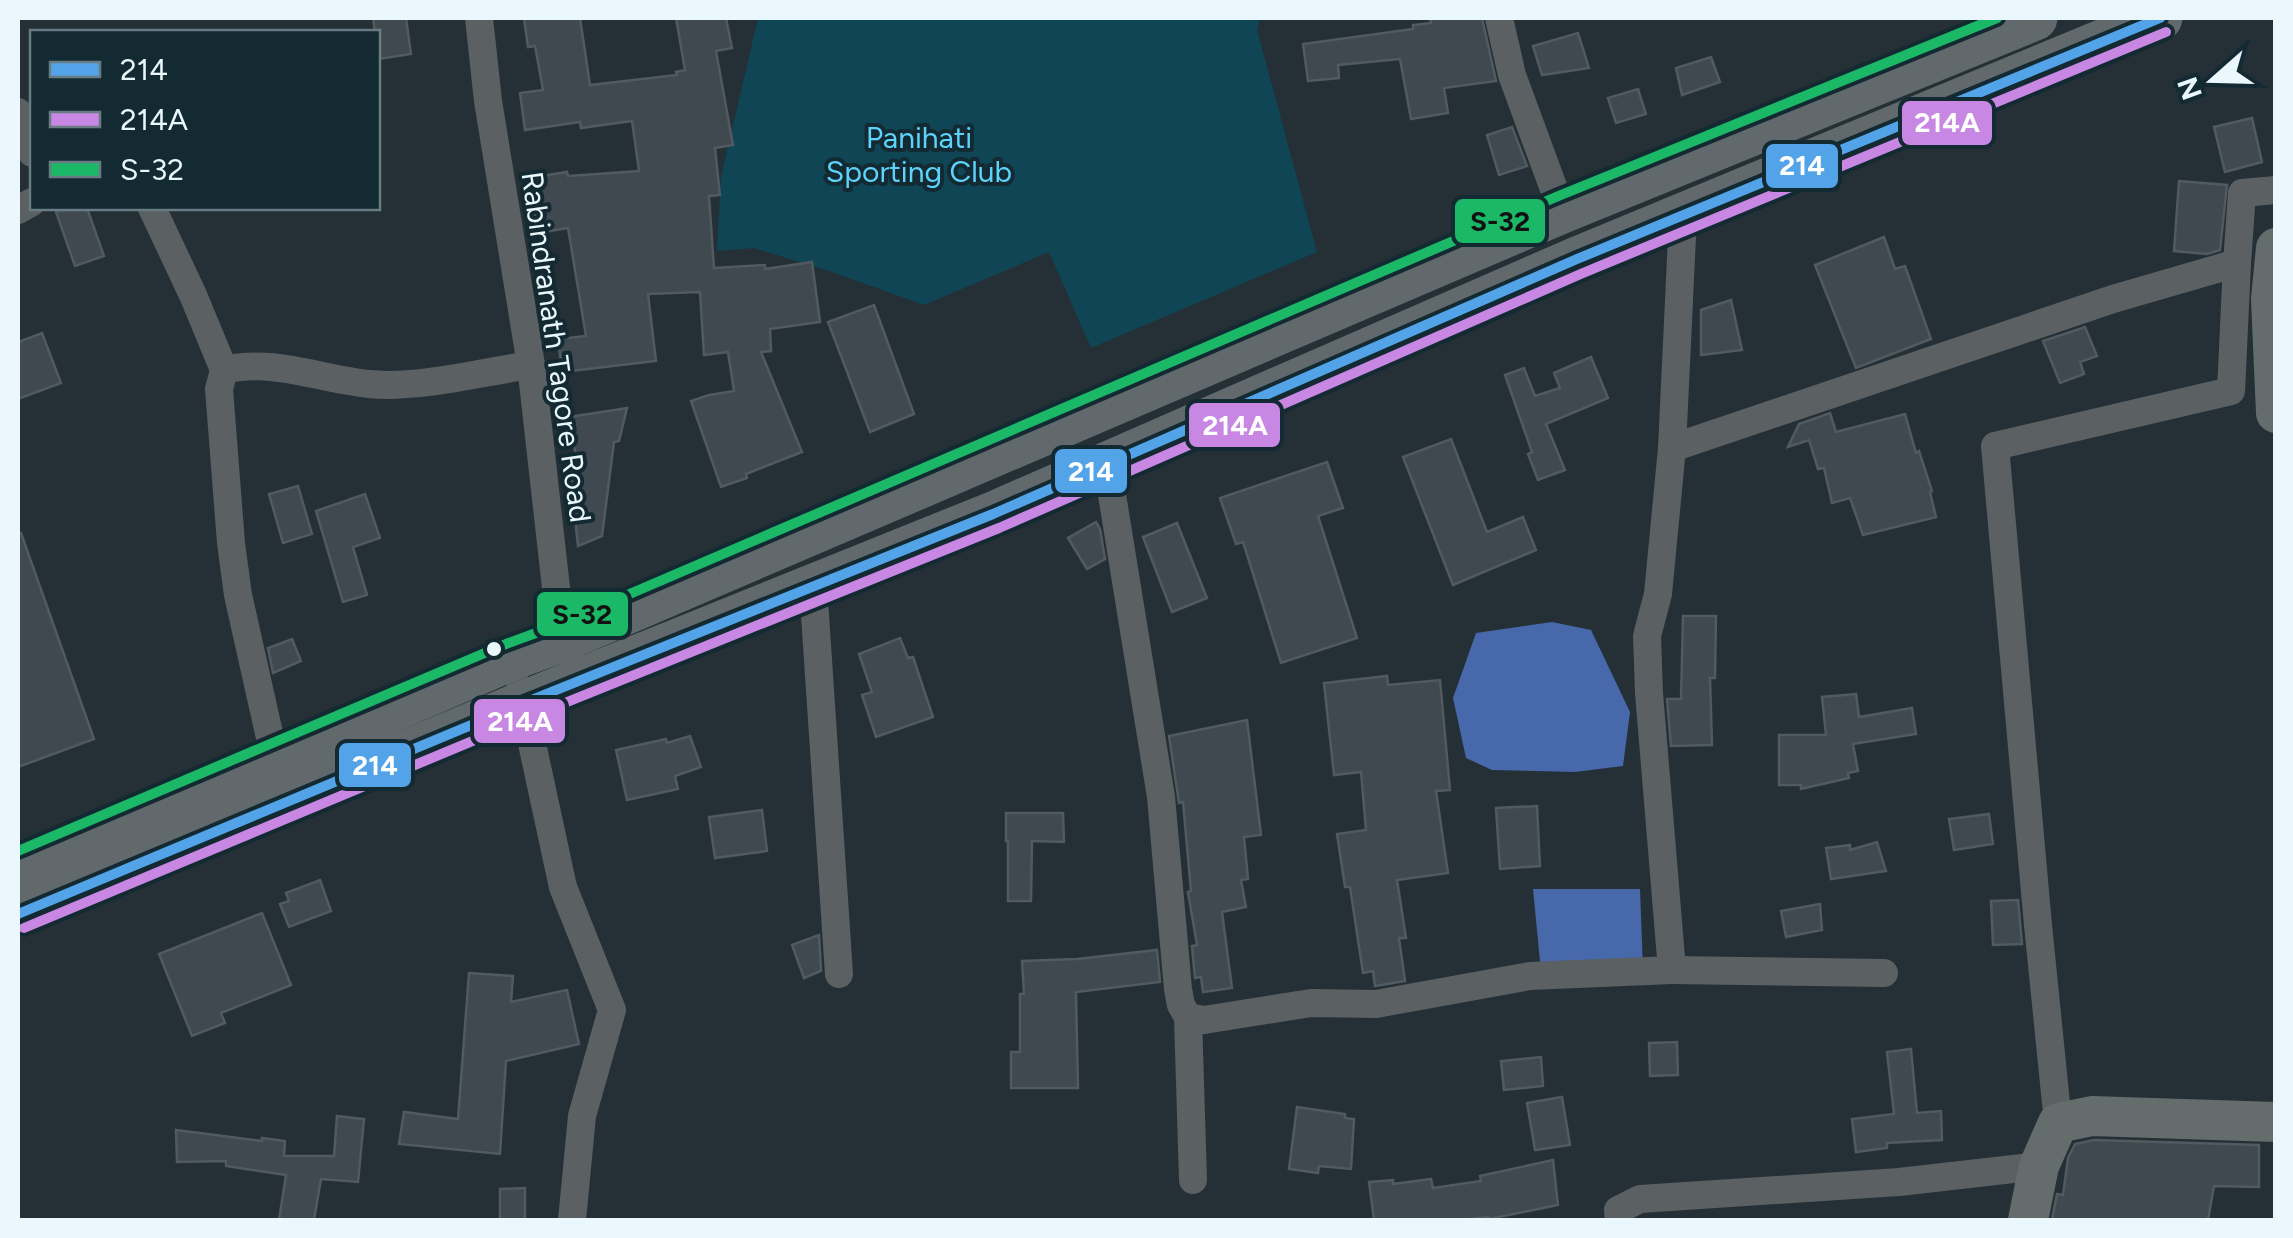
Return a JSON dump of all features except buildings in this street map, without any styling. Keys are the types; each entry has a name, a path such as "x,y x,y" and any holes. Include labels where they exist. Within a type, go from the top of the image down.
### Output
{"main road":[{"path":"18,866 561,640 1562,212 2035,18"},
{"path":"18,914 524,703 993,514 1558,267 2160,18"}],"street":[{"name":"Rabindranath Tagore Road","path":"479,18 488,101 531,365 569,685"},
{"path":"1499,18 1512,75 1562,212"},
{"path":"18,112 30,147"},
{"path":"2028,1220 2039,1166 2058,1123 1996,446 2231,392 2242,193 2276,190"},
{"path":"153,210 224,370 219,389 230,544 275,760"},
{"path":"1672,970 1648,693 1647,636 1658,594 1672,448 1683,216"},
{"path":"2276,248 2271,299 2276,412"},
{"path":"1672,448 2113,299 2237,263"},
{"path":"224,370 245,365 279,368 372,384 422,382 531,365"},
{"path":"1107,464 1162,796 1178,989 1180,1004 1188,1017 1193,1180"},
{"path":"813,585 839,974"},
{"path":"512,658 563,887 612,1010 582,1116 572,1220"},
{"path":"1188,1017 1204,1020 1311,1003 1376,1004 1530,976 1672,970 1884,972"},
{"path":"2058,1123 2092,1116 2276,1122"},
{"path":"1619,1220 1618,1210 1640,1199 1899,1182 2039,1166"}],"green space":[{"name":"Panihati Sporting Club","path":"758,18 1260,18 1257,30 1317,252 1091,348 1049,252 924,305 754,248 717,251 721,177"}],"water":[{"path":"1552,622 1591,630 1630,712 1623,766 1575,772 1492,770 1466,758 1453,698 1476,633"},
{"path":"1533,889 1640,889 1643,970 1542,982"}],"transit line":[{"name":"S-32","path":"18,851 555,626 1556,197 1997,18"},
{"name":"214","path":"18,914 524,703 993,514 1577,259 2160,18"},
{"name":"214A","path":"24,928 530,717 999,528 1583,273 2166,32"}]}
